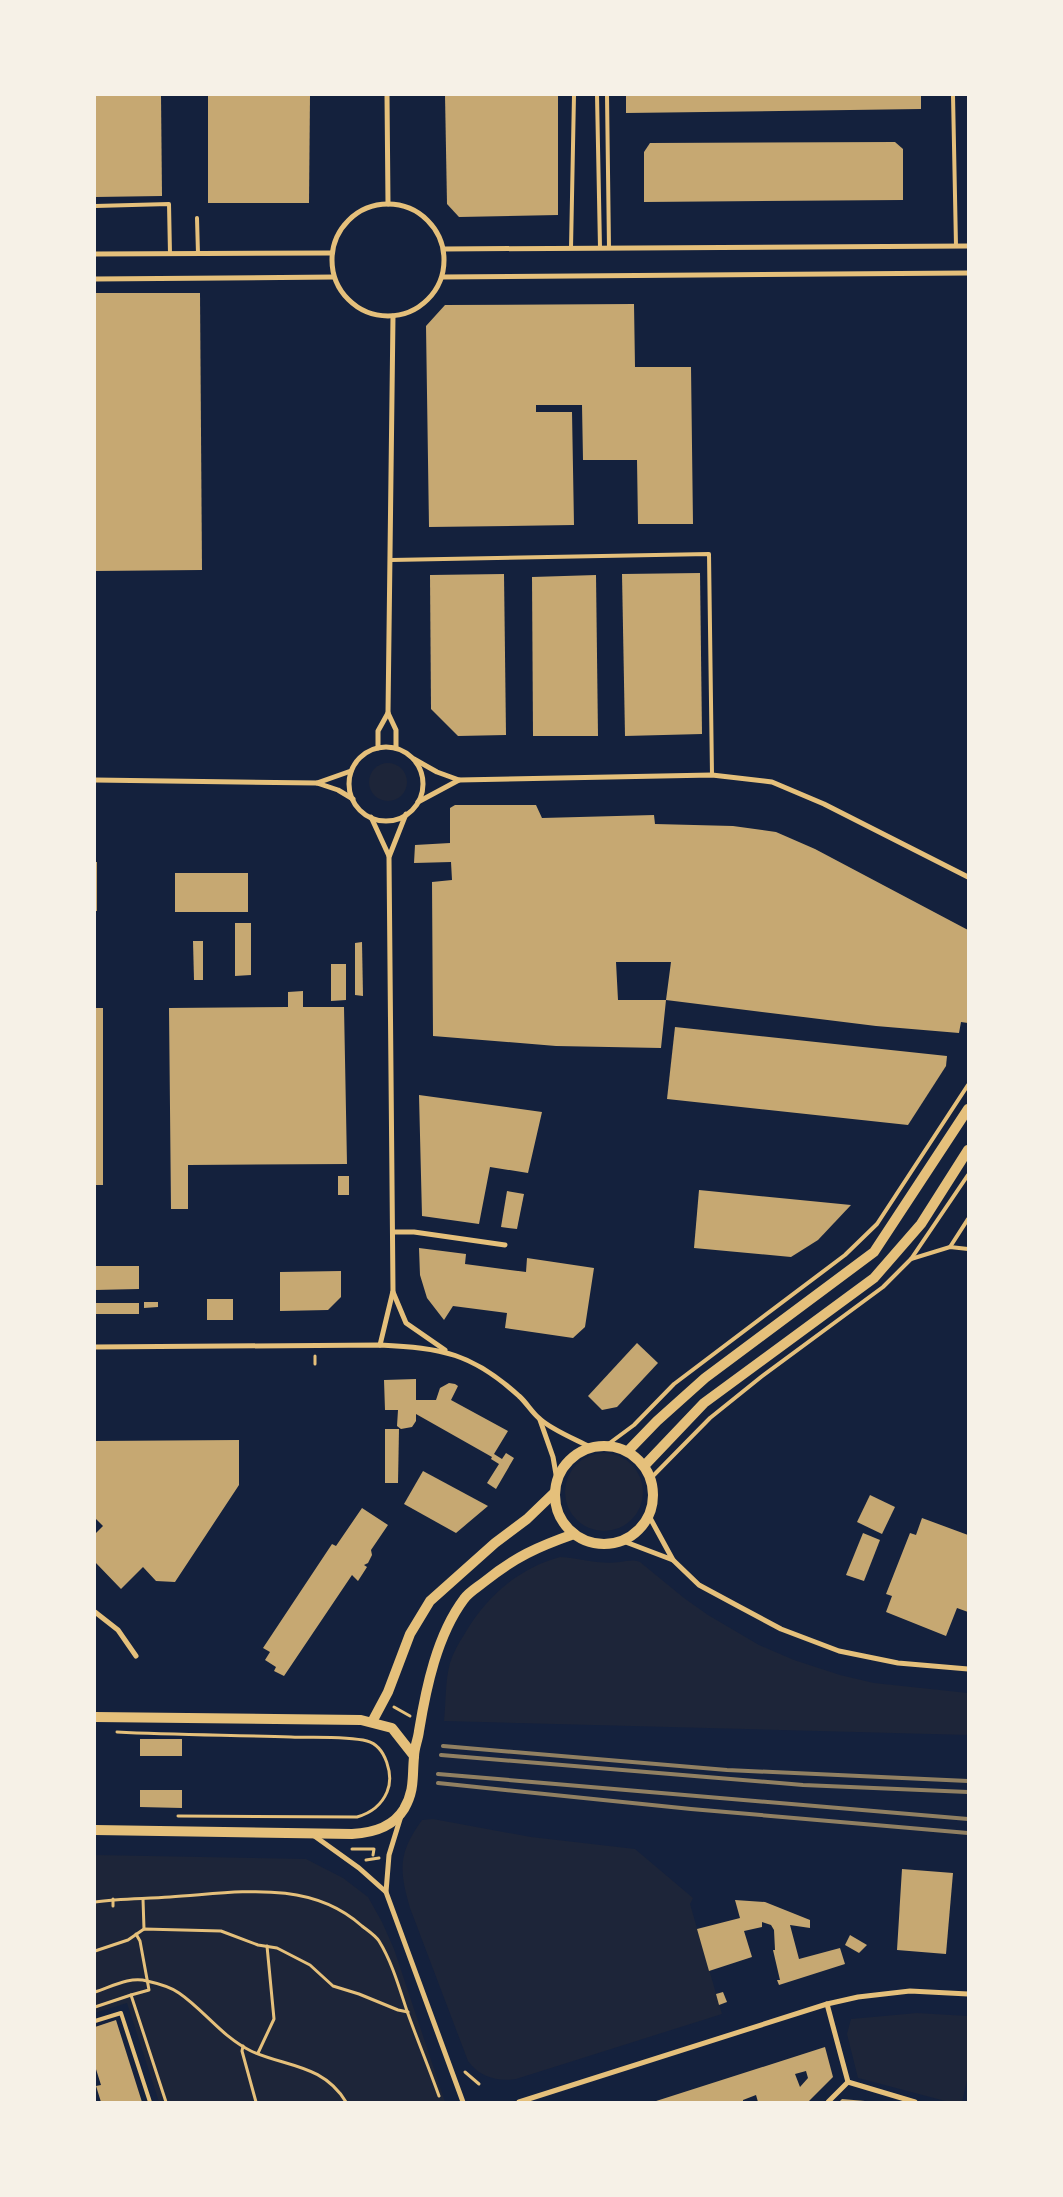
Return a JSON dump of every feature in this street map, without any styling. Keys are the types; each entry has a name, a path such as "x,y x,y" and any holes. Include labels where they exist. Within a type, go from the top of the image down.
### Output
{"main road":[{"path":"628,1451 657,1421 705,1378 874,1252 968,1109"},
{"path":"645,1465 704,1403 874,1278 921,1224 968,1150"},
{"path":"607,1445 628,1451 645,1465 652,1478 654,1497 649,1516 638,1531 623,1541 606,1544 589,1542 574,1534 559,1516 554,1493 557,1480 569,1459 590,1447 607,1445"},
{"path":"372,1722 388,1692 410,1634 430,1602 495,1543 527,1519 554,1493"},
{"path":"95,1830 368,1834 392,1822 404,1810 413,1788 414,1756 440,1642 464,1598 510,1562 540,1546 574,1534"},
{"path":"95,1717 361,1720 392,1728 414,1756"}],"street":[{"path":"387,95 388,204"},
{"path":"388,204 404,206 422,215 435,228 444,248 442,277 432,296 413,310 393,316 371,313 353,304 342,291 334,277 332,253 337,236 350,218 368,207 388,204"},
{"path":"444,248 968,246"},
{"path":"95,254 332,253"},
{"path":"442,277 968,273"},
{"path":"95,279 334,277"},
{"path":"393,316 388,713 396,730 396,748"},
{"path":"378,748 378,730 388,713"},
{"path":"352,799 349,782 351,771 362,756 378,748 396,748 437,772 459,780 712,775 772,782 824,804 968,877"},
{"path":"414,759 423,781 422,792 418,802"},
{"path":"316,783 351,771"},
{"path":"95,780 316,783 338,790 352,799 358,807 371,817 389,857"},
{"path":"380,1345 393,1291 389,857 406,814 418,802 459,780"},
{"path":"371,817 390,820 406,814"},
{"path":"393,1232 414,1232 505,1245"},
{"path":"393,1291 406,1322 448,1352"},
{"path":"95,1347 380,1345 422,1347 448,1352 460,1356 496,1377 521,1398 540,1420 590,1447"},
{"path":"540,1420 553,1457 557,1480"},
{"path":"649,1516 673,1560 699,1585 781,1629 839,1651 898,1662 968,1669"},
{"path":"623,1541 673,1560"},
{"path":"95,1612 118,1630 136,1656"},
{"path":"404,1810 389,1858 386,1892 463,2102"},
{"path":"311,1834 344,1860 359,1868 386,1892"},
{"path":"519,2102 827,2004 858,1997 910,1991 968,1994"},
{"path":"827,2004 848,2082"},
{"path":"828,2102 848,2082"},
{"path":"848,2082 915,2102"}],"lane":[{"path":"571,248 574,95"},
{"path":"597,95 600,248"},
{"path":"607,95 609,248"},
{"path":"953,95 956,246"},
{"path":"95,206 169,204 170,254"},
{"path":"197,218 198,254"},
{"path":"391,560 709,554 712,775"},
{"path":"607,1445 634,1425 674,1384 845,1255 864,1237 876,1224 968,1085"},
{"path":"652,1478 710,1418 761,1377 883,1287 911,1259 968,1175"},
{"path":"950,1247 968,1219"},
{"path":"911,1259 950,1247 968,1249"},
{"path":"95,2021 121,2013 150,2102"}],"path":[{"path":"315,1356 315,1364"},
{"path":"392,1706 413,1718"},
{"path":"112,1732 323,1738 368,1742 377,1747 387,1761 390,1787 384,1800 370,1813 356,1817 176,1816"},
{"path":"352,1843 352,1849 374,1849 373,1855"},
{"path":"359,1868 369,1858 389,1858"},
{"path":"95,1902 113,1899 143,1899 249,1892 290,1893 307,1896 337,1906 378,1940 398,1982 440,2096"},
{"path":"113,1899 113,1906"},
{"path":"143,1899 144,1929"},
{"path":"95,1951 128,1940 144,1929 221,1931 258,1945 277,1948 310,1965 333,1986 408,2012"},
{"path":"131,1995 149,1990 140,1941 136,1934"},
{"path":"258,2054 274,2019 267,1946"},
{"path":"95,1992 136,1979 178,1992 213,2024 243,2046 258,2054 299,2066 316,2074 337,2087 346,2102"},
{"path":"243,2046 242,2051 256,2102"}],"shaded area":[{"path":"388,763 401,769 407,782 401,795 388,801 375,795 369,782 375,769"},
{"path":"596,1453 612,1453 626,1459 637,1470 643,1484 643,1500 637,1514 626,1525 612,1531 596,1531 582,1525 571,1514 565,1500 565,1484 571,1470 582,1459"},
{"path":"560,1557 605,1563 632,1560 640,1562 708,1615 759,1645 794,1660 840,1675 874,1683 968,1693 968,1735 444,1721 446,1684 450,1663 458,1645 482,1608 504,1586 517,1577 544,1562"},
{"path":"433,1819 531,1837 635,1849 693,1898 690,1904 722,2014 516,2079 502,2080 483,2075 468,2061 410,1908 404,1883 403,1862 408,1842 422,1820"},
{"path":"95,1855 306,1859 343,1878 368,1897 382,1922 394,1949 445,2102 159,2102 127,2003 95,2013"},
{"path":"917,2013 968,2016 968,2076 962,2102 949,2102 858,2078 847,2034 851,2019"}],"building":[{"path":"95,95 161,95 162,196 95,197"},
{"path":"208,95 310,95 309,203 208,203"},
{"path":"445,95 558,95 558,215 459,217 447,204"},
{"path":"626,95 921,95 921,109 626,113"},
{"path":"895,142 903,149 903,200 644,202 644,152 650,143"},
{"path":"95,293 200,293 202,570 95,571"},
{"path":"634,304 635,367 691,367 693,524 638,524 637,460 583,460 582,405 536,405 536,412 572,412 574,525 429,527 426,326 445,305"},
{"path":"700,573 702,734 625,736 622,574"},
{"path":"504,574 506,735 458,736 431,709 430,575"},
{"path":"596,575 598,736 533,736 532,577"},
{"path":"455,805 536,805 542,818 654,815 655,824 733,826 776,832 815,849 968,930 968,1023 961,1022 959,1033 876,1026 666,1000 661,1048 556,1046 433,1036 432,882 452,880 451,862 414,863 415,845 450,843 450,808","holes":["616,962 671,962 666,1000 618,1000"]},
{"path":"95,862 97,862 97,911 95,911"},
{"path":"175,873 248,873 248,912 175,912"},
{"path":"235,923 251,923 251,975 235,976"},
{"path":"193,941 203,941 203,980 194,980"},
{"path":"362,942 363,996 355,995 355,943"},
{"path":"331,964 346,964 346,1000 331,1001"},
{"path":"303,991 303,1007 344,1007 347,1164 188,1165 188,1209 171,1209 169,1008 288,1007 288,992"},
{"path":"95,1008 103,1008 103,1185 95,1185"},
{"path":"675,1027 947,1056 946,1066 908,1125 667,1099"},
{"path":"419,1095 542,1112 528,1173 490,1167 479,1224 422,1216"},
{"path":"338,1176 349,1176 349,1195 338,1195"},
{"path":"699,1190 851,1205 818,1240 791,1257 694,1248"},
{"path":"507,1191 524,1194 517,1229 501,1227"},
{"path":"419,1248 466,1254 465,1264 526,1272 527,1258 594,1268 585,1327 573,1338 505,1328 507,1313 453,1306 444,1320 427,1298 420,1275"},
{"path":"95,1266 139,1266 139,1289 95,1290"},
{"path":"341,1271 341,1297 328,1310 280,1311 280,1272"},
{"path":"207,1299 233,1299 233,1320 207,1320"},
{"path":"144,1302 158,1302 158,1307 144,1308"},
{"path":"95,1303 139,1303 139,1314 95,1314"},
{"path":"637,1343 658,1363 617,1407 602,1410 588,1396"},
{"path":"416,1379 416,1400 436,1400 440,1388 449,1383 455,1384 458,1386 451,1400 508,1431 494,1454 502,1459 506,1453 514,1458 496,1489 487,1483 499,1464 491,1459 492,1457 416,1414 416,1421 412,1427 401,1429 397,1426 398,1410 385,1410 384,1380"},
{"path":"385,1429 399,1429 398,1483 385,1483"},
{"path":"239,1440 239,1485 175,1582 156,1581 143,1567 121,1589 95,1562 95,1534 103,1526 95,1518 95,1441"},
{"path":"423,1471 488,1506 456,1533 404,1504"},
{"path":"870,1495 895,1507 882,1534 857,1522"},
{"path":"362,1508 388,1525 371,1550 372,1555 368,1563 364,1565 367,1567 358,1581 352,1575 284,1676 274,1671 276,1667 265,1660 270,1652 263,1648 332,1544 336,1546"},
{"path":"922,1518 968,1535 968,1612 957,1608 946,1636 886,1612 892,1596 886,1594 910,1533 916,1535"},
{"path":"863,1533 880,1540 864,1581 846,1575"},
{"path":"140,1739 182,1739 182,1756 140,1756"},
{"path":"140,1790 182,1790 182,1808 140,1807"},
{"path":"902,1869 953,1873 946,1954 897,1950"},
{"path":"735,1900 765,1902 810,1920 810,1928 790,1925 799,1959 840,1948 845,1964 779,1985 777,1980 780,1980 773,1950 775,1950 774,1930 771,1925 762,1922 762,1927 744,1931 752,1957 709,1971 697,1929 740,1918"},
{"path":"850,1935 867,1945 859,1953 845,1945"},
{"path":"723,1992 727,2002 719,2005 716,1994"},
{"path":"116,2020 142,2102 101,2102 96,2086 101,2085 95,2066 95,2027"},
{"path":"825,2047 833,2077 808,2102 758,2102 756,2095 743,2100 743,2102 653,2102","holes":["806,2071 808,2078 800,2087 795,2074"]},
{"path":"842,2099 865,2101 865,2102 839,2102"}],"railway":[{"path":"443,1746 727,1770 968,1781"},
{"path":"441,1755 803,1785 968,1792"},
{"path":"438,1774 968,1819"},
{"path":"438,1783 691,1809 968,1833"}]}
